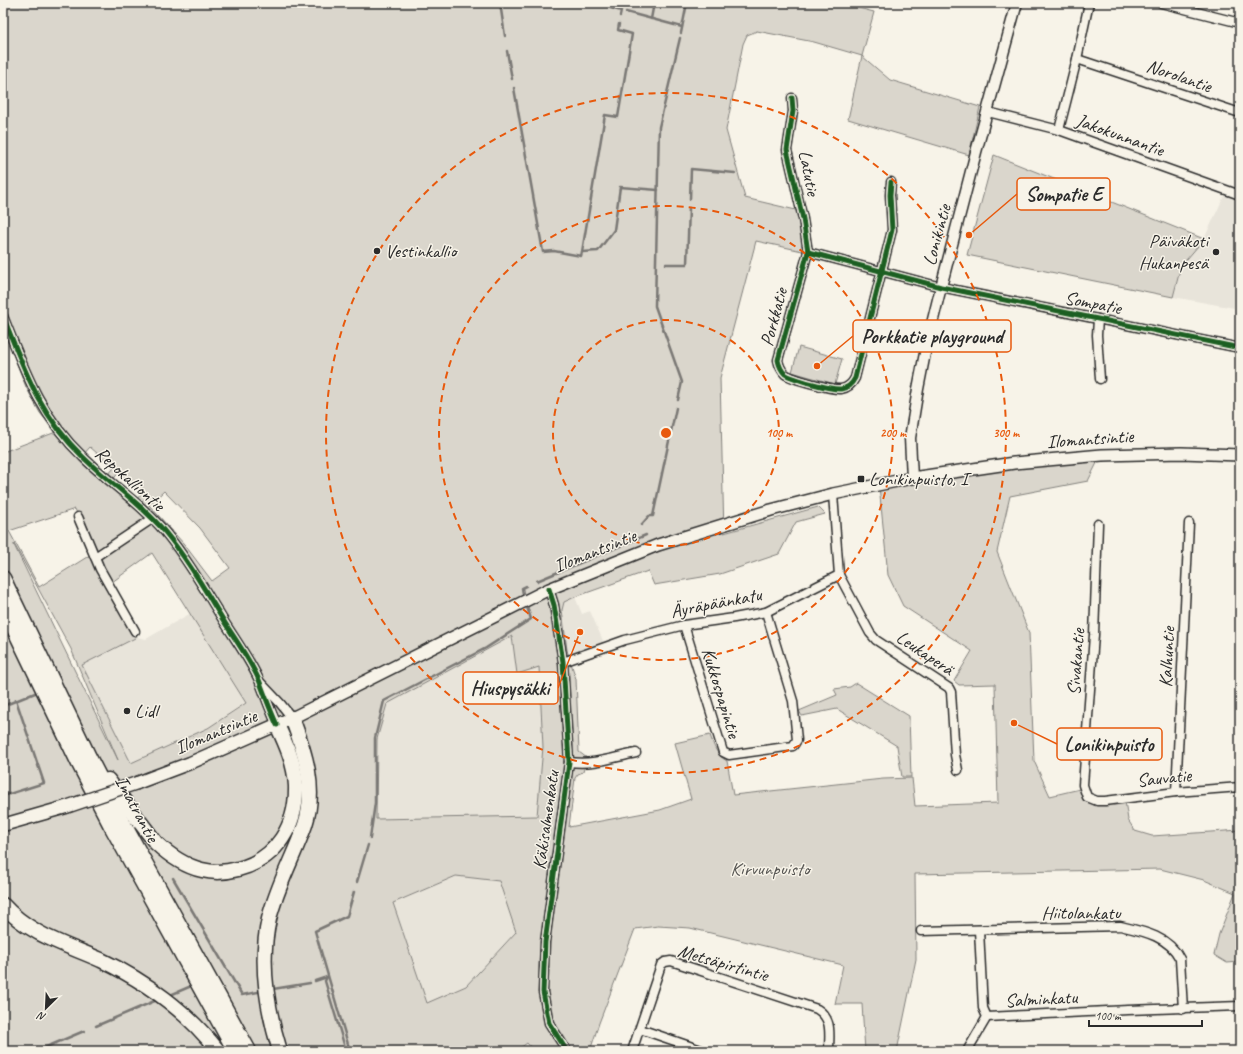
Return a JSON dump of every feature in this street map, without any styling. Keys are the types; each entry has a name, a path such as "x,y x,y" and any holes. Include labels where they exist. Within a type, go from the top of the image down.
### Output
{"highway":[{"name":"Imatrantie","path":"3,578 89,757 149,871 249,1051"},
{"name":"Imatrantie","path":"3,606 78,762 110,824 235,1051"},
{"path":"280,1051 270,1018 265,985 266,934 269,918 281,884 305,824 309,808 310,790 308,769 292,718"},
{"path":"89,757 122,797 156,843 165,851 190,866 204,871 231,871 253,864 274,850 291,822 296,798 295,773 288,748 277,725"},
{"path":"3,905 14,917 30,928 122,971 163,998 194,1024 218,1051"}],"main road":[{"name":"Ilomantsintie","path":"3,825 137,783 190,763 292,718 549,589 658,545 771,510 833,494 912,478 1014,463 1102,455 1182,453 1240,454"}],"street":[{"name":"Lonikintie","path":"912,478 910,438 918,389 941,287 1017,3"},
{"path":"1059,130 1089,3"},
{"path":"1161,3 1240,23"},
{"name":"Norolantie","path":"1077,59 1240,113"},
{"name":"Latutie","path":"792,98 793,111 787,150 803,219 808,252"},
{"name":"Jakokunnantie","path":"988,112 1059,130 1240,195"},
{"path":"882,272 892,230 890,195 891,182"},
{"path":"808,252 941,287"},
{"name":"Porkkatie","path":"808,252 778,360 784,373 792,378 834,389 842,389 853,384 882,272"},
{"name":"Sompatie","path":"941,287 1240,348"},
{"name":"Repokalliontie","path":"3,316 25,371 51,420 61,434 83,457 146,511 164,532 188,565 247,659 259,680 277,725"},
{"path":"1098,319 1097,335 1100,379"},
{"path":"833,494 839,575"},
{"path":"78,517 95,557 136,631"},
{"name":"Repokalliontie","path":"95,557 152,519"},
{"name":"Kalhuntie","path":"1176,792 1189,523"},
{"name":"Sivakantie","path":"1091,800 1087,797 1083,785 1094,636 1098,524"},
{"name":"Äyräpäänkatu","path":"563,662 625,640 684,625 766,612 839,575"},
{"name":"Leukaperä","path":"839,575 870,633 876,640 949,688 951,692 955,755 958,770"},
{"name":"Käkisalmenkatu","path":"549,589 554,604 563,662 569,762 545,942 544,992 549,1023 567,1051"},
{"name":"Kukkospapintie","path":"684,625 723,752 729,755 793,746 797,740 794,700 766,612"},
{"name":"Repokalliontie","path":"259,680 292,718"},
{"path":"569,762 588,763 603,761 636,753"},
{"name":"Sauvatie","path":"1091,800 1105,801 1176,792 1240,787"},
{"name":"Hiitolankatu","path":"921,931 1120,926 1153,936 1171,945 1177,951 1180,959 1183,1009"},
{"path":"967,1051 987,1017 983,1008 979,930"},
{"name":"Metsäpirtintie","path":"632,1051 661,965 670,961 817,1009 824,1013 828,1021 829,1051"},
{"name":"Salminkatu","path":"987,1017 1240,1006"},
{"path":"640,1029 704,1051"}],"shaded area":[{"name":"Päiväkoti Hukanpesä","path":"1225,194 1240,199 1240,309 1173,297 1181,266 1204,239"},
{"path":"575,597 582,614 590,611 604,643 577,653 572,653 567,650 565,645 562,610 564,602"},
{"path":"191,613 246,702 208,728 131,763 82,665 137,637 146,639"},
{"path":"513,636 539,666 543,747 537,817 376,819 377,739 387,703"},
{"path":"456,876 499,881 516,932 466,986 427,1004 393,903"}],"green space":[{"name":"Kirvunpuisto","path":"3,3 839,3 874,12 862,56 814,42 757,31 747,35 743,44 726,130 745,198 800,211 807,252 756,241 720,378 724,533 818,507 825,514 796,522 779,554 720,574 654,585 648,571 564,602 562,610 567,650 576,679 579,752 587,758 583,772 578,774 575,778 569,827 660,810 691,799 675,743 710,735 718,753 727,761 733,795 883,779 912,778 915,806 998,803 995,684 959,685 954,681 972,651 903,606 888,575 879,486 1102,453 1088,481 1010,496 997,552 1029,633 1034,761 1050,796 1080,789 1086,798 1125,801 1128,820 1135,831 1152,836 1240,830 1240,962 1227,963 1214,955 1219,934 1235,893 1204,880 1160,869 915,874 916,959 897,1051 865,1051 862,1004 835,1004 843,965 690,928 658,926 635,929 599,1023 590,1051 534,1051 527,1043 516,1051 222,1051 196,1022 48,934 3,901 3,830 117,796 154,843 203,873 265,860 296,809 280,727 249,735 128,781 125,780 73,797 69,803 3,822 3,452 56,432 40,413 26,387 3,328","holes":["90,447 114,468 107,476 83,455","119,472 143,492 136,500 112,481","164,491 200,528 230,568 212,581 184,544 149,505","75,509 95,552 39,587 9,531","14,544 71,649 118,760 14,545","152,553 246,703 208,728 131,763 82,665 137,637 108,585","512,636 517,674 539,667 543,747 537,816 376,819 377,739 387,704","456,876 499,881 516,932 466,986 427,1003 393,903"]},
{"path":"862,56 890,80 980,107 969,155 848,119"},
{"path":"994,155 1204,239 1181,266 1173,297 967,255"},
{"path":"799,347 842,359 835,384 792,372"},
{"path":"856,683 909,716 911,777 902,777 897,746 837,709 802,716 799,711 837,695 834,689 850,687"},
{"path":"276,729 286,749 292,810 263,855 218,870 176,856 121,793"},
{"path":"3,911 120,974 172,1011 212,1051 3,1051"}],"waterway":[{"path":"500,3 505,36"},
{"path":"612,3 611,8 621,11"},
{"path":"651,19 654,3"},
{"path":"681,33 687,3"},
{"path":"620,16 621,11"},
{"path":"626,12 682,27"},
{"path":"582,252 605,115 618,117 632,34 618,30 619,24"},
{"path":"678,400 682,382 655,306 659,127 680,38"},
{"path":"507,51 512,79"},
{"path":"514,88 543,252 554,251 581,256 582,252 598,251 614,230 620,187 658,190"},
{"path":"690,199 691,169 735,173"},
{"path":"666,264 687,264 689,208"},
{"path":"642,525 649,516 653,516 676,408"},
{"path":"537,581 646,535"},
{"path":"523,594 522,588 526,586"},
{"path":"370,838 375,803 375,738 384,701 486,648 531,619 527,607"},
{"path":"3,706 40,691"},
{"path":"3,796 44,783 16,700"},
{"path":"357,882 368,845"},
{"path":"173,878 242,995 258,992"},
{"path":"350,1051 315,931 347,916 354,892"},
{"path":"327,977 325,981 346,1051"},
{"path":"315,981 327,977"},
{"path":"273,989 310,983"},
{"path":"168,996 189,987"},
{"path":"96,1026 157,1000"},
{"path":"37,1051 84,1031"}],"cycle path":[{"path":"792,98 793,111 787,150 803,219 808,252 778,360 780,367 785,374 803,381 836,389 846,388 854,380 892,230 890,195 891,182"},
{"path":"808,252 941,287 1240,348"},
{"path":"3,316 26,373 44,408 55,425 83,457 146,512 165,532 196,576 252,665 277,725"},
{"path":"549,589 554,605 563,662 569,762 545,942 543,992 549,1023 567,1051"}],"place":[{"name":"Sompatie E","path":"969,235"},
{"name":"Vestinkallio","path":"377,251"},
{"name":"Päiväkoti Hukanpesä","path":"1216,252"},
{"name":"Porkkatie playground","path":"817,366"},
{"name":"Lonikinpuisto, I","path":"861,479"},
{"name":"Hiuspysäkki","path":"580,632"},
{"name":"Lidl","path":"127,711"},
{"name":"Lonikinpuisto","path":"1014,723"}]}
